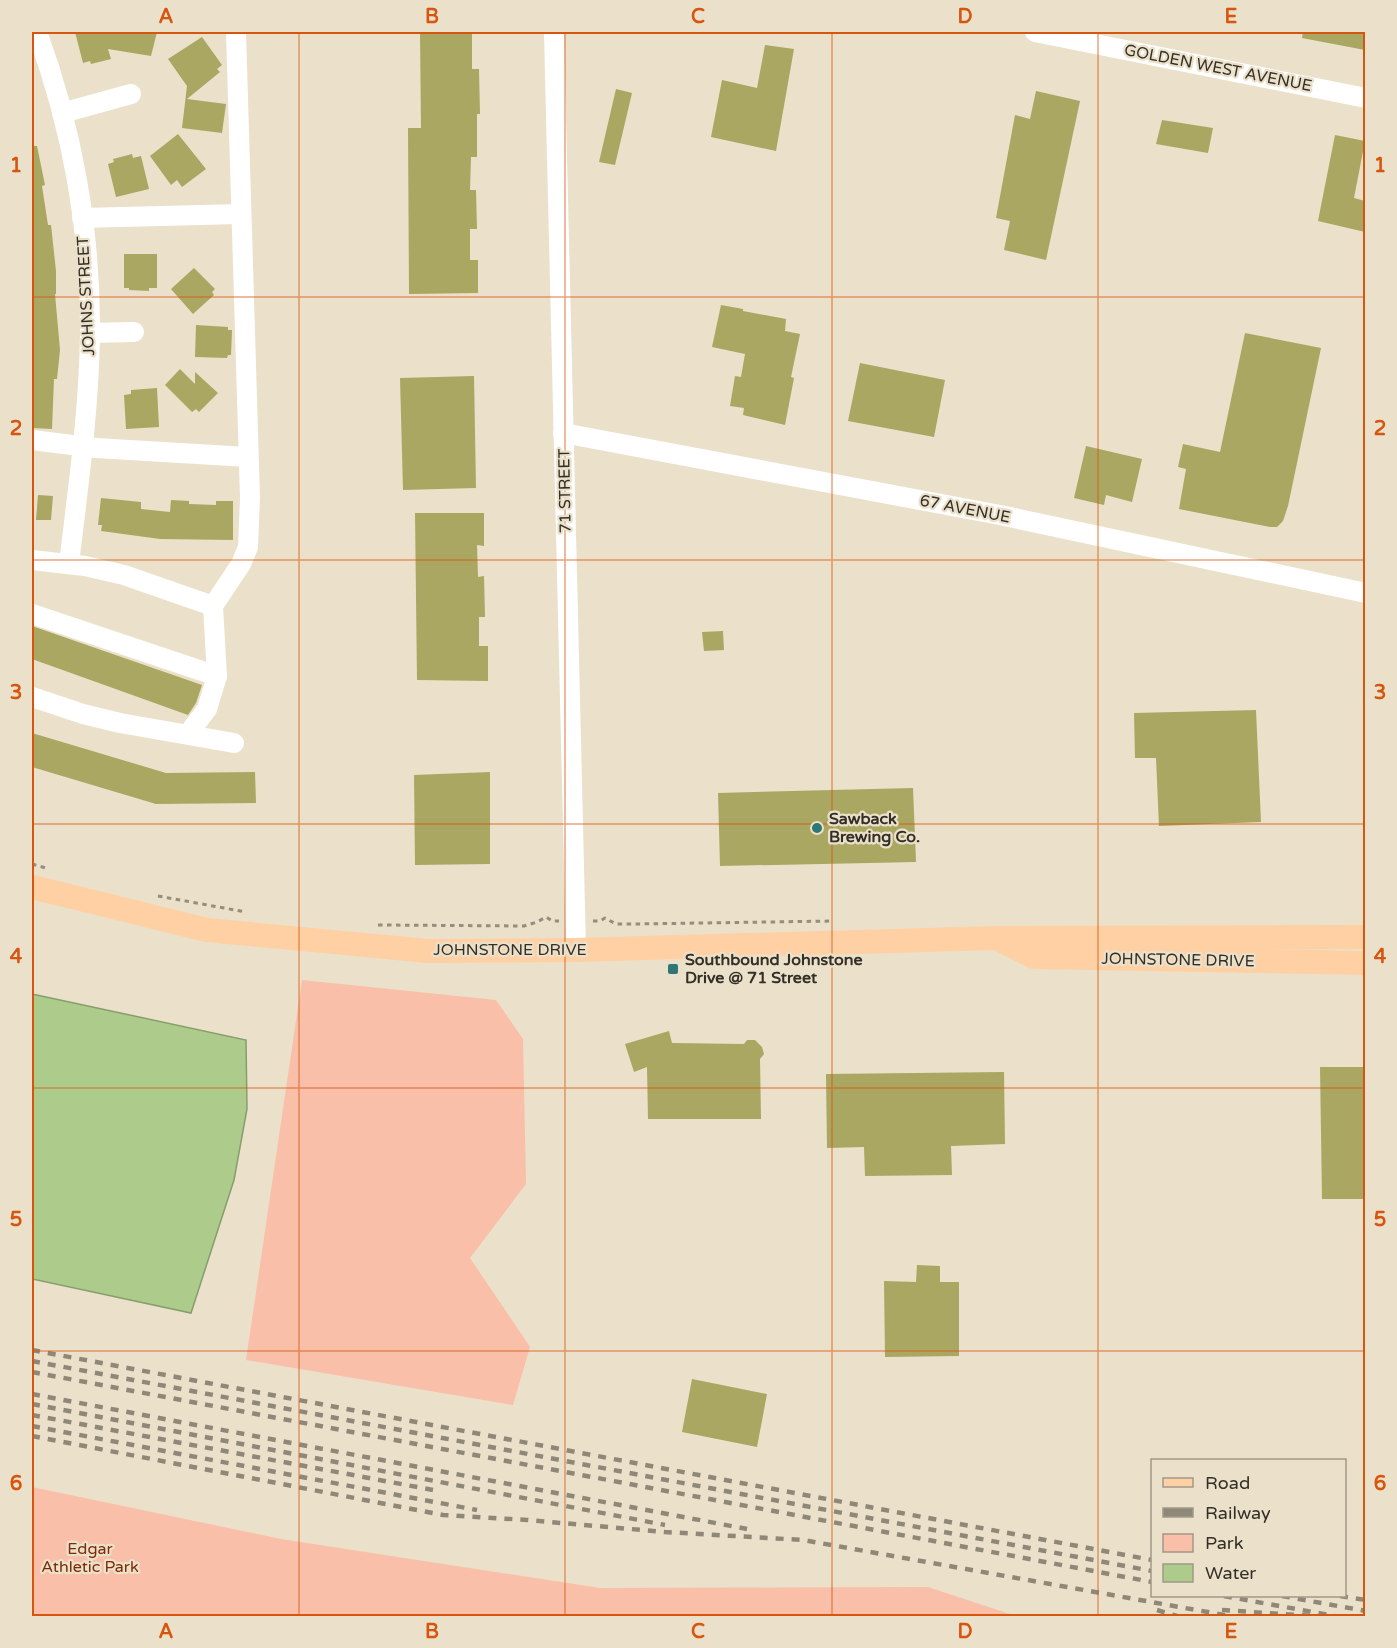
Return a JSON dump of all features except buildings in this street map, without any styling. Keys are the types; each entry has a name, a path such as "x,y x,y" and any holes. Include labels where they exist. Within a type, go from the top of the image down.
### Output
{"main road":[{"name":"JOHNSTONE DRIVE","path":"32,887 207,930 428,951 576,950 995,938 1365,937"},
{"name":"JOHNSTONE DRIVE","path":"995,938 1034,957 1365,963"}],"street":[{"name":"JOHNS STREET","path":"37,32 62,113 82,218 89,294 90,333 83,447 69,564"},
{"path":"188,734 207,709 217,676 213,606 241,564 248,547 250,498 236,32"},
{"name":"71 STREET","path":"554,32 576,950"},
{"name":"GOLDEN WEST AVENUE","path":"1035,32 1365,98"},
{"path":"62,113 131,94"},
{"path":"82,218 240,214"},
{"path":"90,333 134,332"},
{"name":"67 AVENUE","path":"563,433 999,515 1365,593"},
{"path":"32,440 83,447 248,457"},
{"path":"32,560 124,574 213,606"},
{"path":"32,614 217,676"},
{"path":"32,697 82,714 120,723 234,742"}],"path":[{"path":"32,864 53,870"},
{"path":"152,895 250,913"},
{"path":"375,925 524,926 546,917 552,921"}],"green space":[{"path":"302,980 496,1000 523,1039 526,1184 470,1258 530,1347 513,1405 246,1360"},
{"name":"Edgar Athletic Park","path":"32,1487 281,1539 600,1588 928,1587 1016,1616 32,1616"}],"water":[{"path":"32,994 246,1040 247,1109 234,1180 191,1313 32,1279"}],"railway":[{"path":"32,1350 1151,1560"},
{"path":"32,1361 1151,1571"},
{"path":"32,1372 1151,1582"},
{"path":"32,1394 747,1529"},
{"path":"32,1404 665,1525"},
{"path":"32,1415 433,1490"},
{"path":"32,1426 477,1510"},
{"path":"32,1436 443,1515 803,1540 1230,1616"},
{"path":"1230,1597 1335,1616"},
{"path":"1288,1597 1366,1611"},
{"path":"1346,1597 1366,1600"},
{"path":"1157,1610 1177,1616"},
{"path":"1222,1610 1312,1616"}],"place":[{"name":"Sawback Brewing Co.","path":"817,828"},
{"name":"Southbound Johnstone Drive @ 71 Street","path":"673,969"}]}
